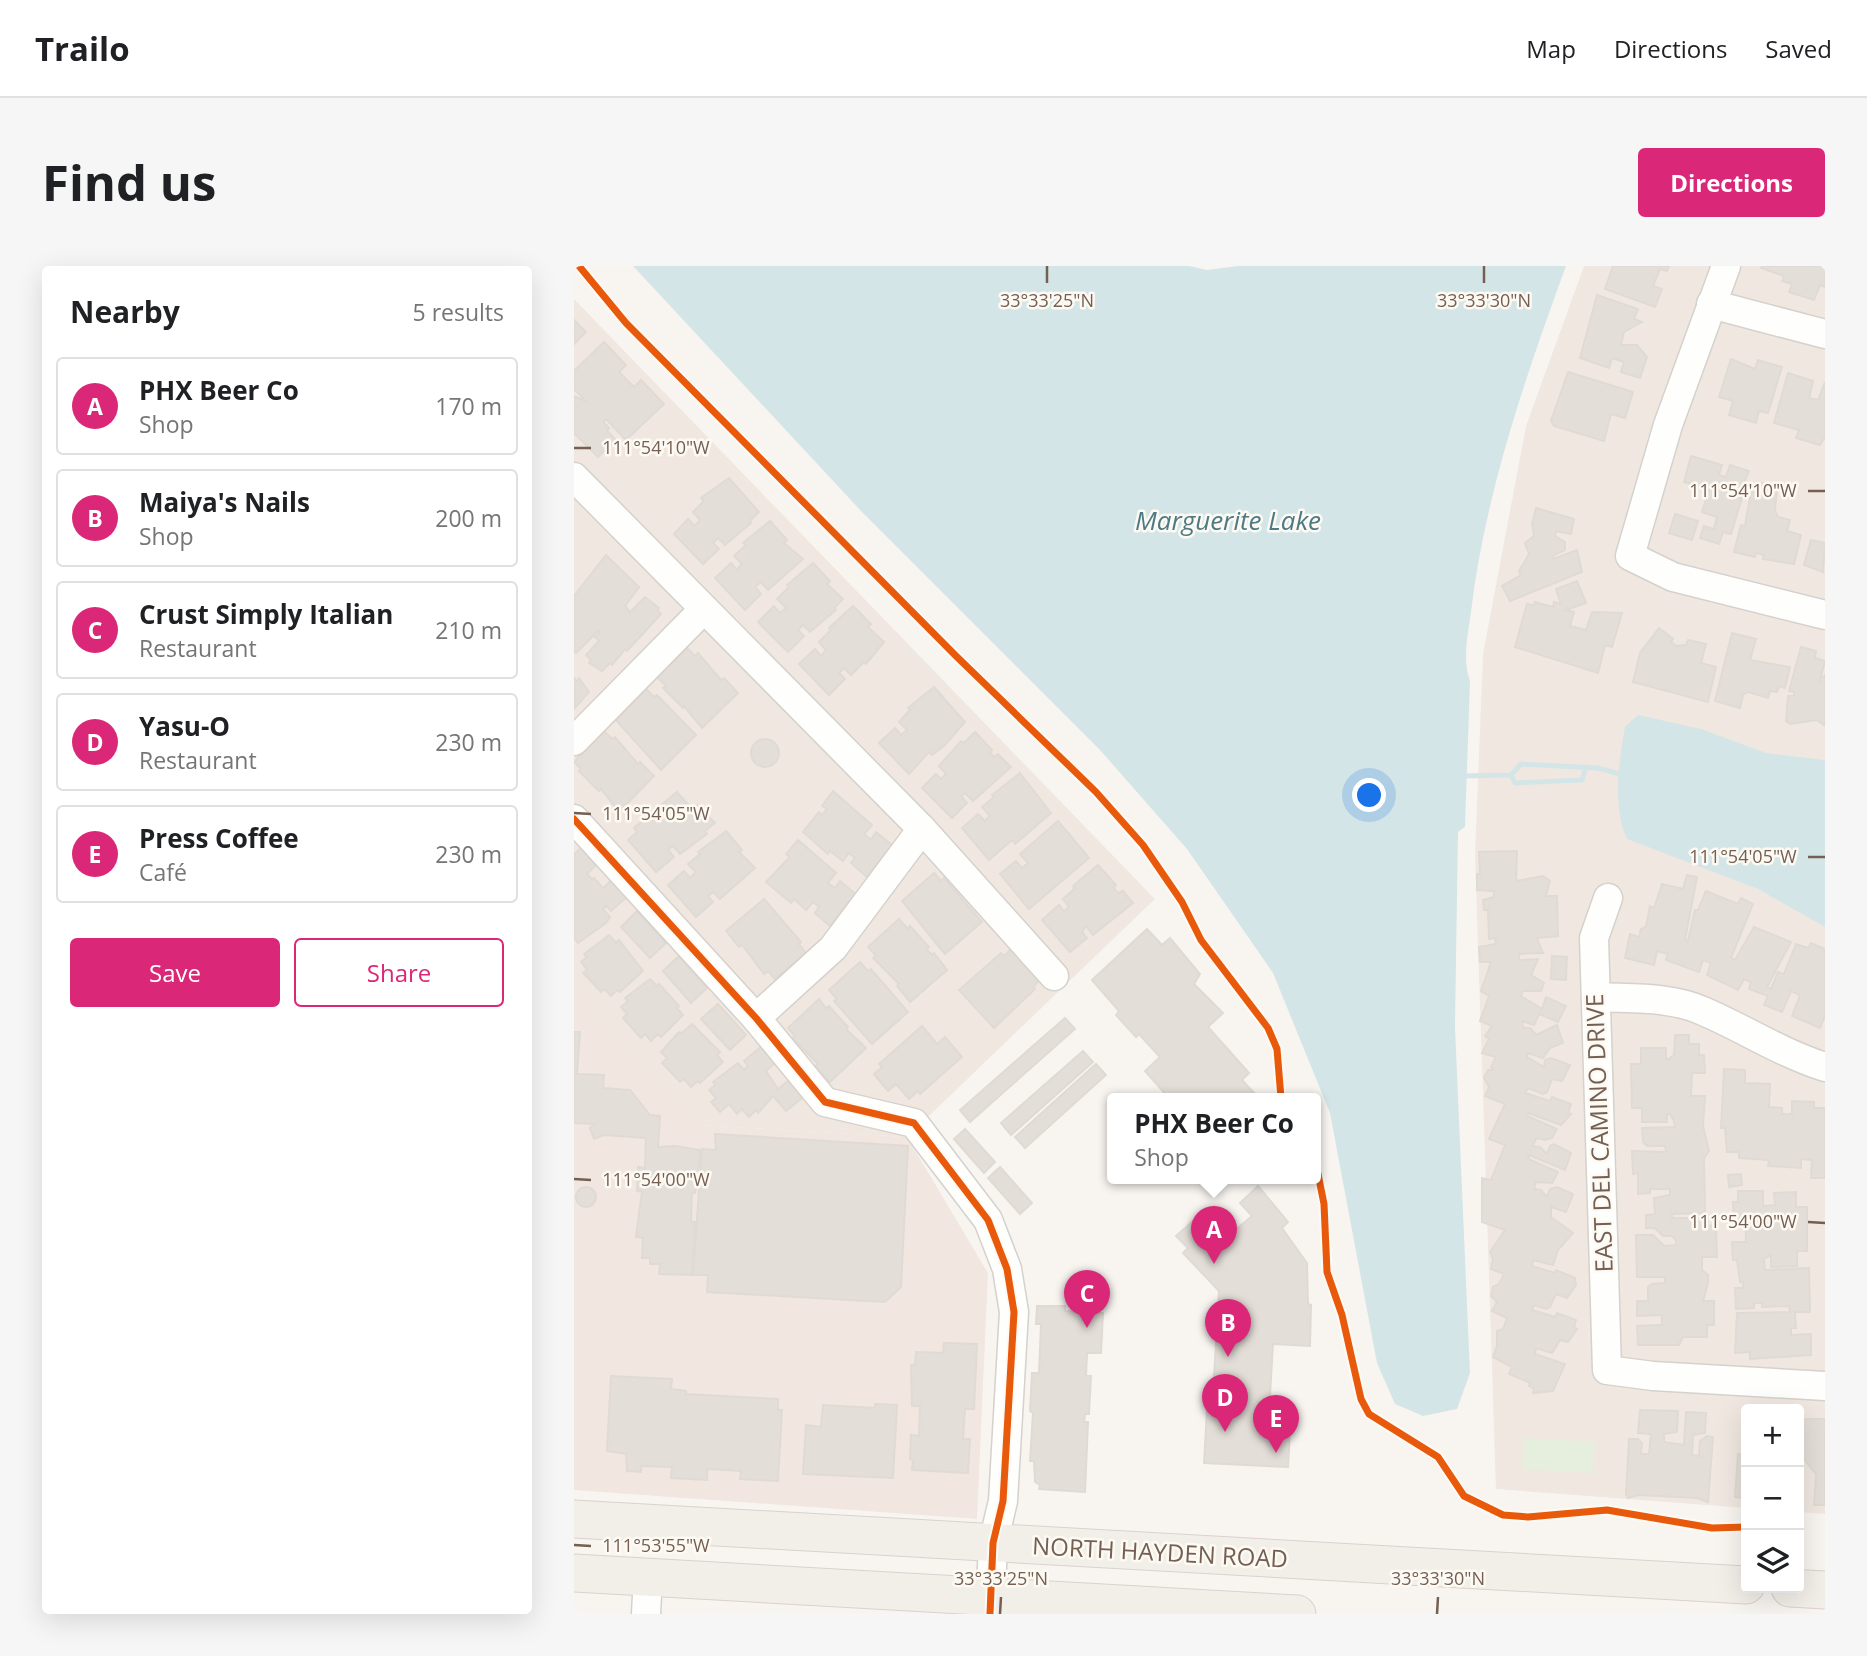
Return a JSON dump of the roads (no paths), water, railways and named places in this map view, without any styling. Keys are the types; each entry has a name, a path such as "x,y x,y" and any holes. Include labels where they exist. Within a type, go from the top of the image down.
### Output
{"main road":[{"name":"NORTH HAYDEN ROAD","path":"574,1519 1741,1585"},
{"path":"574,1573 648,1576 991,1606 1297,1614"},
{"path":"1804,1589 1825,1590"}],"street":[{"path":"1726,266 1668,425 1630,556 1673,577 1825,615"},
{"path":"1712,304 1825,334"},
{"path":"574,477 922,829 1055,976"},
{"path":"574,741 704,609"},
{"path":"574,819 756,1018 825,1102 914,1123 988,1220 1007,1269 1014,1312 1003,1501 993,1543 991,1606"},
{"path":"756,1018 833,948 922,829"},
{"name":"EAST DEL CAMINO DRIVE","path":"1608,898 1594,938 1607,1370 1825,1386"},
{"path":"1596,998 1671,1001 1702,1010 1791,1056 1825,1067"},
{"path":"646,1614 648,1576"}],"water":[{"name":"Marguerite Lake","path":"633,266 1189,266 1207,270 1238,266 1566,266 1496,480 1477,568 1466,647 1470,681 1465,827 1458,832 1455,1027 1470,1373 1457,1409 1423,1416 1395,1404 1377,1363 1330,1113 1273,973 1187,849 1100,750 861,511"},
{"path":"1638,715 1701,729 1766,753 1825,760 1825,927 1758,889 1627,839 1618,798 1619,768 1625,726"}],"waterway":[{"path":"1461,776 1511,775 1521,764 1598,768 1627,776"},
{"path":"1511,775 1515,783 1582,780 1586,767"}],"place":[{"name":"PHX Beer Co","path":"1214,1264"},
{"name":"Crust Simply Italian","path":"1087,1328"},
{"name":"Maiya's Nails","path":"1228,1357"},
{"name":"Yasu-O","path":"1225,1432"},
{"name":"Press Coffee","path":"1276,1453"}]}
